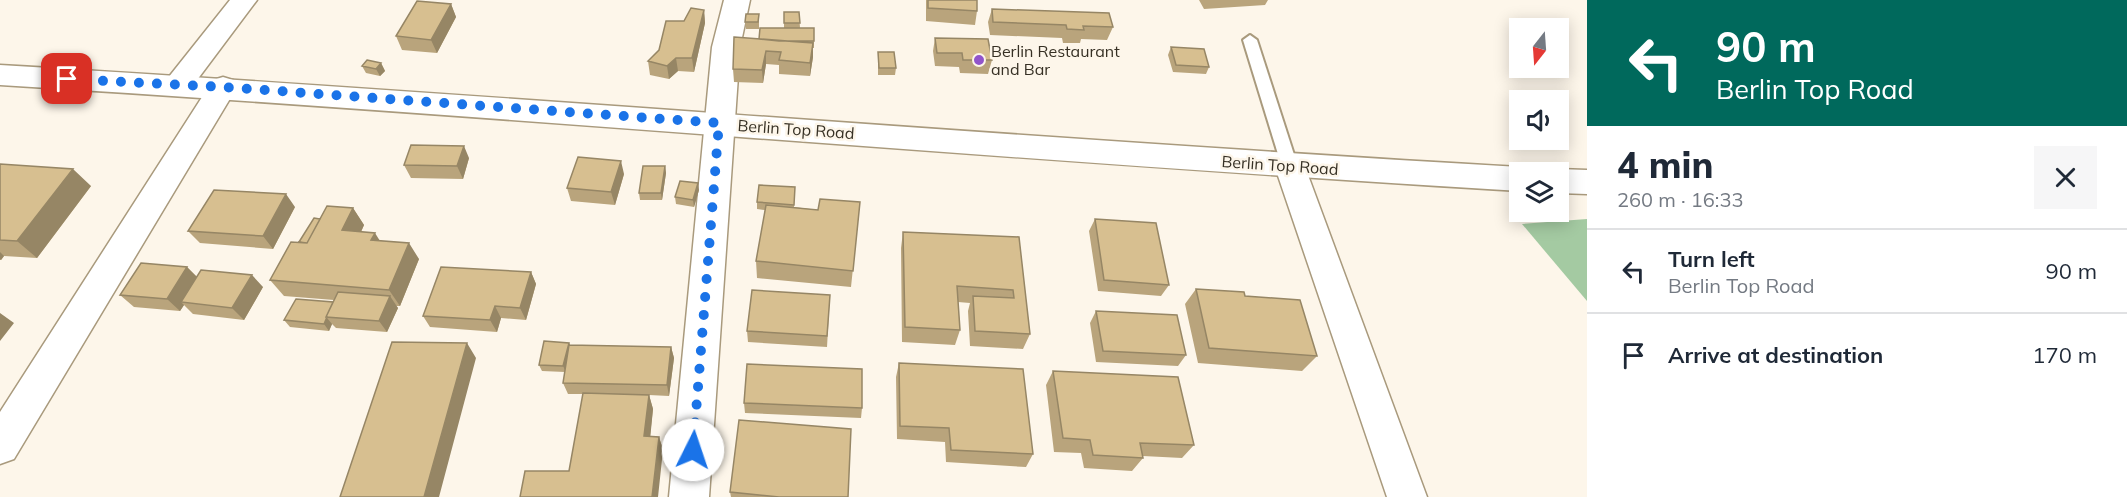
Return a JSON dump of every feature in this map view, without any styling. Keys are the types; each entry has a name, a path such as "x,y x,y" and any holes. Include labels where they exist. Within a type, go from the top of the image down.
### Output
{"street":[{"path":"178,85 244,0"},
{"path":"689,497 726,47 737,0"},
{"name":"Berlin Top Road","path":"0,75 223,87 1290,167 1509,178"},
{"path":"0,446 223,87"},
{"path":"1290,167 1407,497"},
{"path":"1569,181 1587,182"}],"lane":[{"path":"1250,40 1290,167"}],"green space":[{"path":"1587,219 1587,301 1522,224"}],"building":[{"path":"928,0 977,0 977,11 928,8"},
{"path":"417,1 451,4 431,40 396,36"},
{"path":"691,8 704,10 692,58 676,58 667,66 648,61 659,50 666,21 684,21"},
{"path":"992,9 1109,13 1113,27 1083,26 1084,30 1067,29 1066,25 993,22"},
{"path":"784,12 799,12 800,23 784,23"},
{"path":"746,14 759,14 758,22 745,22"},
{"path":"760,28 814,28 814,41 759,39"},
{"path":"734,37 813,43 810,63 779,60 781,52 766,51 762,70 733,69"},
{"path":"935,38 988,39 992,60 963,60 962,53 937,53"},
{"path":"1171,47 1204,49 1209,67 1176,65"},
{"path":"878,52 894,52 896,68 879,68"},
{"path":"367,60 381,63 376,69 362,66"},
{"path":"411,145 464,146 457,166 404,165"},
{"path":"578,157 621,161 611,192 567,188"},
{"path":"0,164 73,169 17,241 0,240"},
{"path":"643,166 665,166 661,193 639,193"},
{"path":"680,181 698,183 693,200 675,197"},
{"path":"759,185 795,187 794,205 757,202"},
{"path":"214,190 286,194 263,236 188,231"},
{"path":"820,199 860,202 853,271 756,261 766,205 818,210"},
{"path":"327,206 353,208 342,230 375,233 371,240 409,243 389,290 270,280 291,242 307,243"},
{"path":"314,218 320,219 307,243 299,242"},
{"path":"1095,219 1156,223 1169,285 1104,280"},
{"path":"903,232 1019,237 1030,334 975,331 973,296 1014,298 1013,290 957,286 960,330 905,327"},
{"path":"141,263 187,267 167,299 120,295"},
{"path":"441,267 531,272 520,308 495,306 490,320 423,316"},
{"path":"201,270 252,275 232,308 181,302"},
{"path":"1196,289 1244,292 1245,296 1300,300 1317,356 1209,348"},
{"path":"752,290 830,295 827,336 747,331"},
{"path":"338,292 390,296 379,321 326,317"},
{"path":"296,299 333,302 324,324 284,320"},
{"path":"1096,311 1177,315 1186,355 1103,351"},
{"path":"544,341 569,343 563,366 539,365"},
{"path":"392,342 467,343 424,497 340,497"},
{"path":"569,345 671,347 667,385 563,383"},
{"path":"899,363 1023,369 1033,454 951,450 949,428 900,426"},
{"path":"747,364 862,369 862,408 744,403"},
{"path":"1053,371 1178,377 1194,445 1140,443 1143,458 1093,455 1090,440 1063,438"},
{"path":"583,393 649,395 644,436 659,437 652,497 520,497 525,471 569,471"},
{"path":"739,420 851,429 848,497 779,497 730,492"}],"place":[{"name":"Berlin Restaurant and Bar","path":"979,60"}],"route":[{"path":"67,79 223,87 719,123 693,450"}]}
